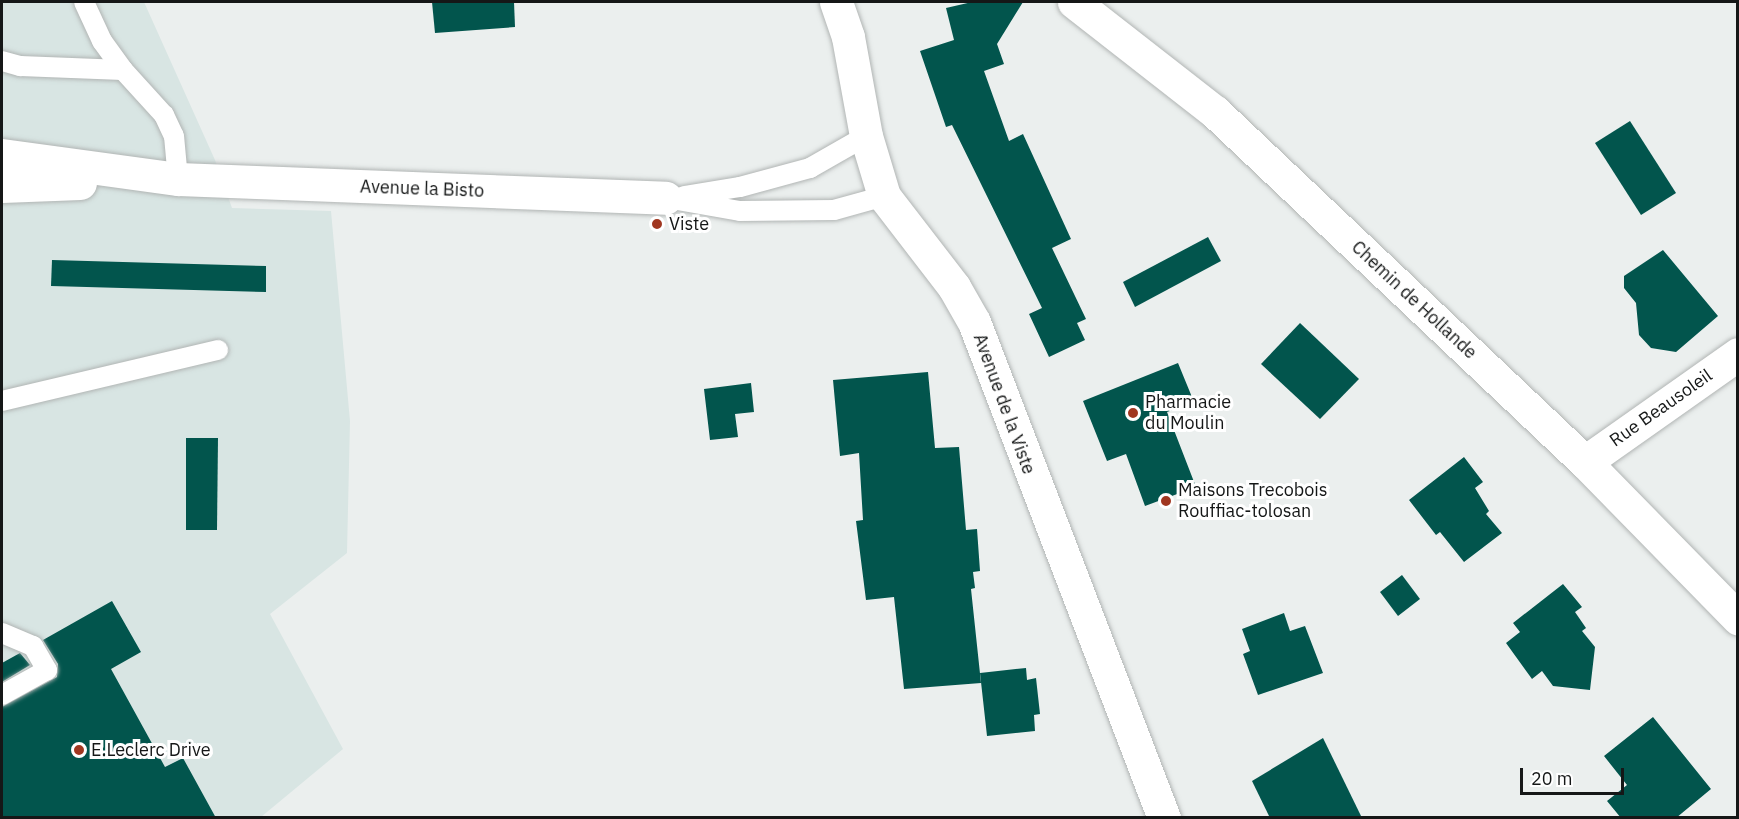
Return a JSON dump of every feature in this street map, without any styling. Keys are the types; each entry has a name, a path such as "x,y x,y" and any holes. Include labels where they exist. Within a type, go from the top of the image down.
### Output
{"street":[{"name":"Avenue de la Viste","path":"836,2 848,37 866,136 884,196 954,287 974,322 1164,818"},
{"name":"Chemin de Hollande","path":"1074,2 1215,112 1585,462 1737,618"},
{"name":"Avenue la Bisto","path":"2,155 178,179"},
{"name":"Avenue la Bisto","path":"2,186 178,179 666,198"},
{"name":"Rue Beausoleil","path":"1585,462 1737,354"}],"lane":[{"path":"84,2 102,41 123,70 164,115 174,136 178,179"},
{"path":"2,62 21,66 123,70"},
{"path":"666,198 740,187 810,168 866,136"},
{"path":"666,198 740,211 822,210 884,196"},
{"path":"2,400 218,350"},
{"path":"2,633 33,646 46,670 2,695"}],"shaded area":[{"path":"2,2 144,2 215,160 232,208 331,211 350,421 347,553 270,614 343,749 261,817 2,818"}],"building":[{"path":"432,2 514,2 515,27 435,33"},
{"path":"972,2 1023,2 997,44 1004,64 984,71 1009,141 1023,134 1071,239 1052,248 1086,319 1077,323 1085,340 1049,357 1029,314 1042,308 952,125 946,127 920,51 954,40 946,8"},
{"path":"1630,121 1676,193 1641,215 1595,143"},
{"path":"1208,237 1221,261 1135,307 1123,282"},
{"path":"1663,250 1718,316 1676,352 1651,348 1639,335 1636,303 1624,288 1624,276"},
{"path":"52,260 266,266 266,292 51,286"},
{"path":"1300,323 1359,379 1320,419 1261,364"},
{"path":"1178,363 1194,402 1167,412 1196,487 1145,506 1126,454 1107,461 1083,401"},
{"path":"928,372 935,448 959,447 966,530 977,529 980,571 973,572 975,588 971,589 981,683 904,689 894,597 866,600 856,521 863,520 859,453 840,456 833,380"},
{"path":"751,383 754,412 735,414 738,437 710,440 704,389"},
{"path":"186,438 218,438 217,530 186,530"},
{"path":"1464,457 1483,482 1475,488 1489,511 1486,514 1502,533 1464,562 1440,532 1436,535 1409,500"},
{"path":"1402,575 1420,599 1398,616 1380,592"},
{"path":"1563,584 1582,607 1575,612 1586,628 1582,631 1595,647 1590,690 1553,686 1542,671 1532,679 1506,643 1520,632 1513,623"},
{"name":"E.Leclerc Drive","path":"112,601 141,652 111,669 165,767 183,758 216,818 2,818 2,707 57,677 58,664 43,640"},
{"path":"1284,613 1290,631 1305,626 1323,673 1258,695 1243,654 1250,651 1242,629"},
{"path":"20,653 30,665 2,682 2,663"},
{"path":"1026,668 1027,680 1036,678 1040,714 1034,715 1035,731 987,736 980,673"},
{"path":"1653,717 1711,789 1676,818 1621,818 1607,801 1627,785 1604,756"},
{"path":"1323,738 1362,818 1270,818 1252,781"}],"place":[{"name":"Viste","path":"657,224"},
{"name":"Pharmacie du Moulin","path":"1133,413"},
{"name":"Maisons Trecobois Rouffiac-tolosan","path":"1166,501"},
{"name":"E.Leclerc Drive","path":"79,750"}]}
